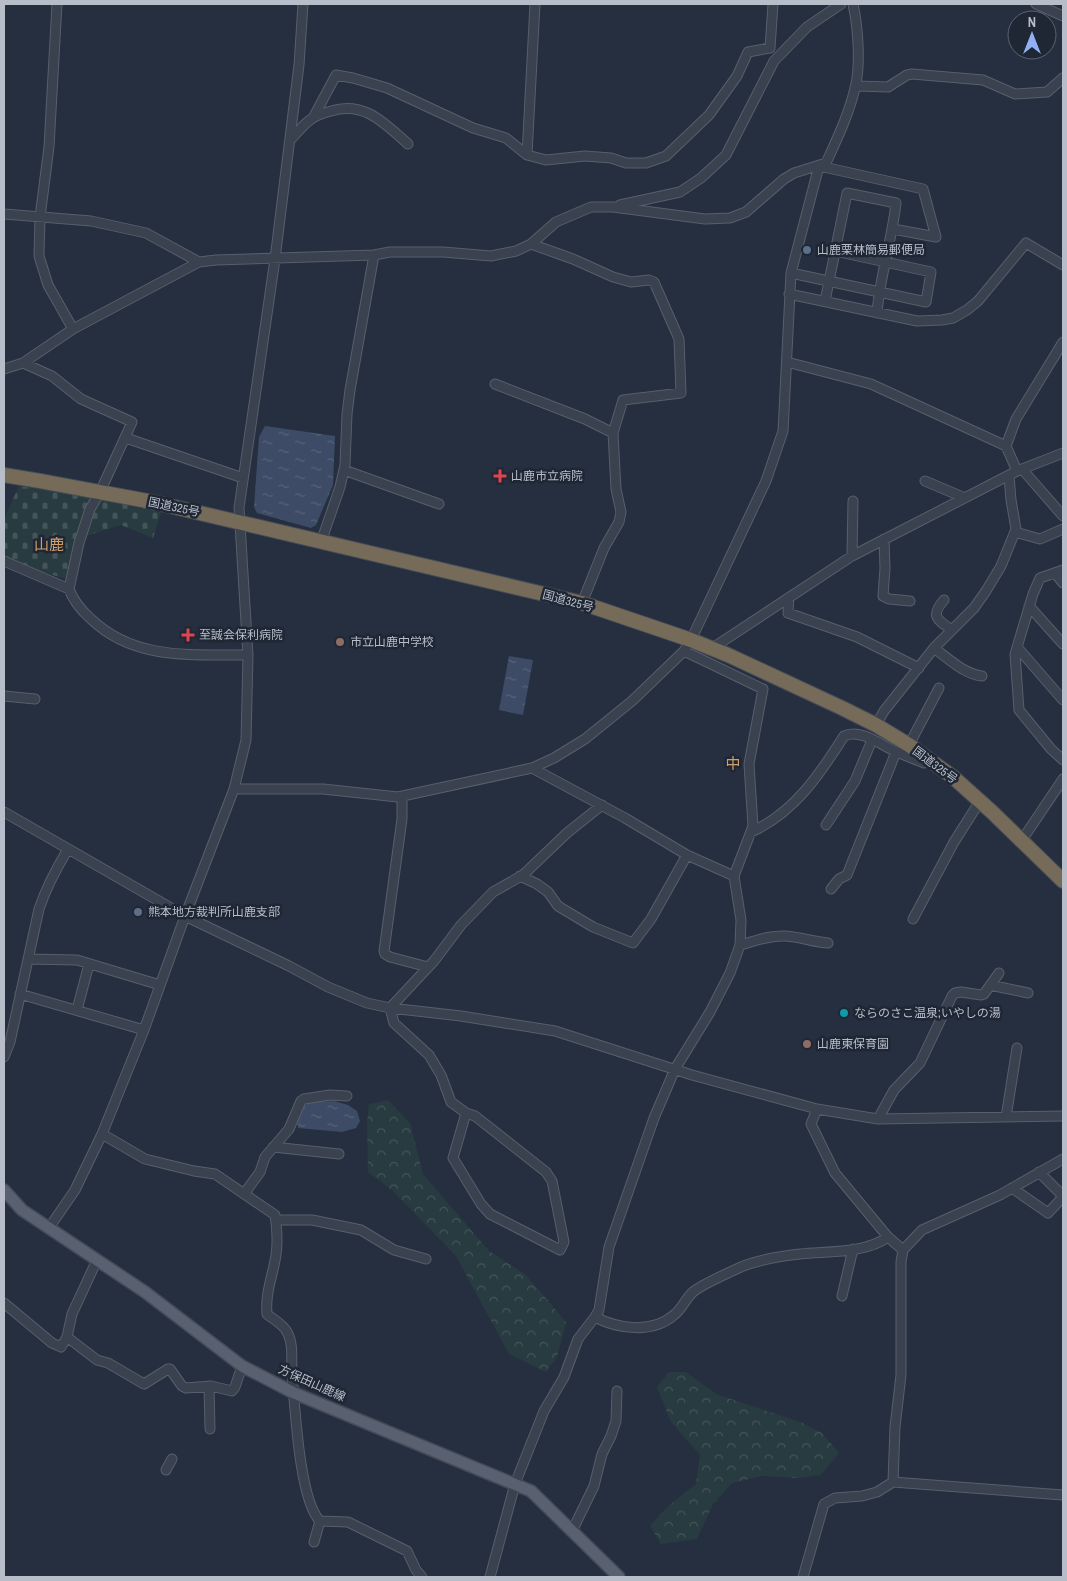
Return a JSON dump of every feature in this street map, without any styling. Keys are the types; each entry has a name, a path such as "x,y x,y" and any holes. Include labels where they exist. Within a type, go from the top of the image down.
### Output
{"highway":[{"name":"国道325号","path":"4,475 153,502 582,603 687,645 711,649 773,675 876,725 909,745 980,801 1063,881"}],"main road":[{"name":"方保田山鹿線","path":"4,1190 22,1210 145,1292 242,1366 294,1393 530,1490 619,1577"}],"street":[{"path":"57,4 49,147 40,217 39,256 48,285 73,329"},
{"path":"49,1228 75,1190 102,1134 144,1030 234,789 246,740 248,654 239,508 276,259 299,65 303,4"},
{"path":"527,155 535,4"},
{"path":"313,118 336,75 387,88 473,128 506,138 527,155 546,160 585,156 611,158 626,163 646,163 666,156 708,115 738,76 748,52 770,48 773,4"},
{"path":"613,207 680,192 701,178 726,155 774,61 807,27 841,4"},
{"path":"4,369 23,363 73,329 199,262 374,255 390,252 443,252 491,256 516,251 531,244 556,222 591,207 613,207 705,219 730,218 746,212 789,176 826,163 849,112 856,86 857,24 853,4"},
{"path":"1036,4 1063,16"},
{"path":"856,86 888,87 906,75 912,74 983,80 1015,94 1043,94 1063,78"},
{"path":"291,139 319,114 344,107 361,109 408,144"},
{"path":"819,166 923,189 936,238 893,229"},
{"path":"234,789 323,789 402,796 532,768 554,758 585,739 632,701 687,645 766,481 783,431 791,273 819,166"},
{"path":"825,301 847,193 896,203 893,229 884,261 877,313"},
{"path":"4,214 91,221 146,233 199,262"},
{"path":"789,294 917,321 942,320 953,318 978,301 1026,243 1063,265"},
{"path":"531,244 573,259 613,277 632,282 649,280 654,282 679,339 681,394 623,400 613,433 616,489 621,512 582,603"},
{"path":"791,273 926,302 931,272 835,251"},
{"path":"321,542 344,470 350,390 374,255"},
{"path":"1063,342 1016,419 1006,446 1016,472 1063,516"},
{"path":"787,362 871,384 1006,446"},
{"path":"23,363 52,376 81,399 132,422 100,492 90,509 79,543 68,589"},
{"path":"495,384 585,419 613,433"},
{"path":"126,438 243,478"},
{"path":"711,649 852,556 1016,472 1063,453"},
{"path":"344,470 439,504"},
{"path":"876,725 884,711 934,648 974,608 1001,566 1016,529 1011,500 1016,472"},
{"path":"925,481 965,498"},
{"path":"852,556 853,501"},
{"path":"1015,532 1040,539 1063,529"},
{"path":"884,540 883,596 889,599 910,601"},
{"path":"4,561 68,589 86,614 99,626 111,636 134,646 168,654 248,654"},
{"path":"1063,583 1059,572 1040,578 1029,606 1015,654 1019,710 1063,760"},
{"path":"789,598 788,613 857,637 919,668"},
{"path":"944,600 939,606 936,615 939,621 952,630"},
{"path":"1029,606 1063,644"},
{"path":"490,1577 515,1484 544,1411 564,1377 578,1339 595,1317 602,1299 609,1247 654,1118 675,1069 710,1012 730,973 740,945 741,920 734,876 753,826 749,764 763,689 687,645"},
{"path":"1017,646 1063,700"},
{"path":"934,648 964,670 982,676"},
{"path":"909,745 939,688"},
{"path":"4,696 35,699"},
{"path":"751,832 766,825 794,804 824,768 844,736 852,734 872,740 924,763 929,760"},
{"path":"826,824 855,781 872,740"},
{"path":"831,889 839,879 847,875 896,752"},
{"path":"532,768 602,805 687,855 734,876"},
{"path":"1022,840 1063,779"},
{"path":"402,796 402,819 384,951 390,957 428,967"},
{"path":"913,919 954,842 980,801"},
{"path":"390,1008 428,967 461,925 493,892 520,876 567,833 602,805"},
{"path":"4,812 185,916 328,987 367,1003 390,1008 555,1031 675,1069 817,1109 878,1119 1063,1116"},
{"path":"4,1058 10,1042 44,892 68,850"},
{"path":"520,876 548,892 558,906 593,927 633,944 651,919 687,855"},
{"path":"740,945 766,937 784,936 828,943"},
{"path":"28,959 77,960 160,985"},
{"path":"77,1010 89,964"},
{"path":"878,1119 894,1090 920,1064 955,993 960,992 981,996 999,972"},
{"path":"990,985 1028,993"},
{"path":"20,994 144,1030"},
{"path":"390,1008 394,1023 429,1055 441,1075 451,1102 466,1113 475,1116 546,1172 552,1181 564,1242 560,1250 490,1214 481,1204 453,1158 466,1113"},
{"path":"931,1018 939,1023"},
{"path":"1006,1117 1017,1048"},
{"path":"244,1194 260,1172 265,1157 289,1129 295,1111 301,1101 330,1095 347,1096"},
{"path":"817,1109 811,1124 835,1173 888,1237 904,1250"},
{"path":"102,1134 145,1159 194,1172 215,1174 275,1215 278,1232 276,1255 266,1304 267,1314 287,1331 291,1349 298,1442 305,1490 314,1515 320,1521 348,1522 407,1551 416,1570 422,1577"},
{"path":"273,1148 339,1154"},
{"path":"893,1482 896,1426 902,1375 901,1262 904,1250 922,1230 1012,1188 1063,1159"},
{"path":"1012,1188 1048,1214 1063,1196 1039,1172"},
{"path":"276,1220 312,1220 361,1230 394,1250 426,1258"},
{"path":"595,1317 609,1324 623,1327 656,1325 674,1316 694,1291 740,1268 798,1254 853,1249 880,1242 888,1237"},
{"path":"842,1296 853,1249"},
{"path":"4,1303 52,1343 61,1347 67,1337 72,1314 97,1260"},
{"path":"67,1337 97,1360 108,1363 144,1384 170,1369 182,1386 186,1388 209,1386 232,1391 242,1366"},
{"path":"209,1386 210,1429"},
{"path":"572,1531 594,1486 602,1454 614,1429 617,1391"},
{"path":"166,1470 172,1459"},
{"path":"804,1577 824,1504 835,1498 862,1496 877,1492 893,1482 1063,1495"},
{"path":"314,1542 320,1521"}],"green space":[{"path":"19,486 93,497 75,541 66,579 26,567 4,556 4,519"},
{"path":"102,498 161,512 153,538 121,525 86,536 93,512"},
{"path":"388,1100 410,1123 423,1174 489,1251 526,1275 566,1322 557,1357 546,1372 509,1354 456,1256 392,1190 368,1172 367,1123 369,1104"},
{"path":"669,1372 686,1372 716,1394 803,1423 822,1433 839,1453 821,1475 799,1478 762,1476 732,1483 713,1504 697,1539 661,1544 650,1526 667,1507 696,1484 700,1455 671,1422 657,1387"}],"water":[{"path":"265,426 335,436 333,485 316,525 311,528 257,513 254,507 259,437"},
{"path":"509,656 533,660 523,715 499,710"},
{"path":"334,1101 348,1105 357,1111 360,1121 356,1128 342,1132 298,1128 300,1114 308,1102"}],"place":[{"name":"山鹿栗林簡易郵便局","path":"807,250"},
{"name":"山鹿市立病院","path":"500,476"},
{"name":"至誠会保利病院","path":"188,635"},
{"name":"市立山鹿中学校","path":"340,642"},
{"name":"熊本地方裁判所山鹿支部","path":"138,912"},
{"name":"ならのさこ温泉;いやしの湯","path":"844,1013"},
{"name":"山鹿東保育園","path":"807,1044"}],"district":[{"name":"山鹿","path":"49,545"},
{"name":"中","path":"733,764"}]}
